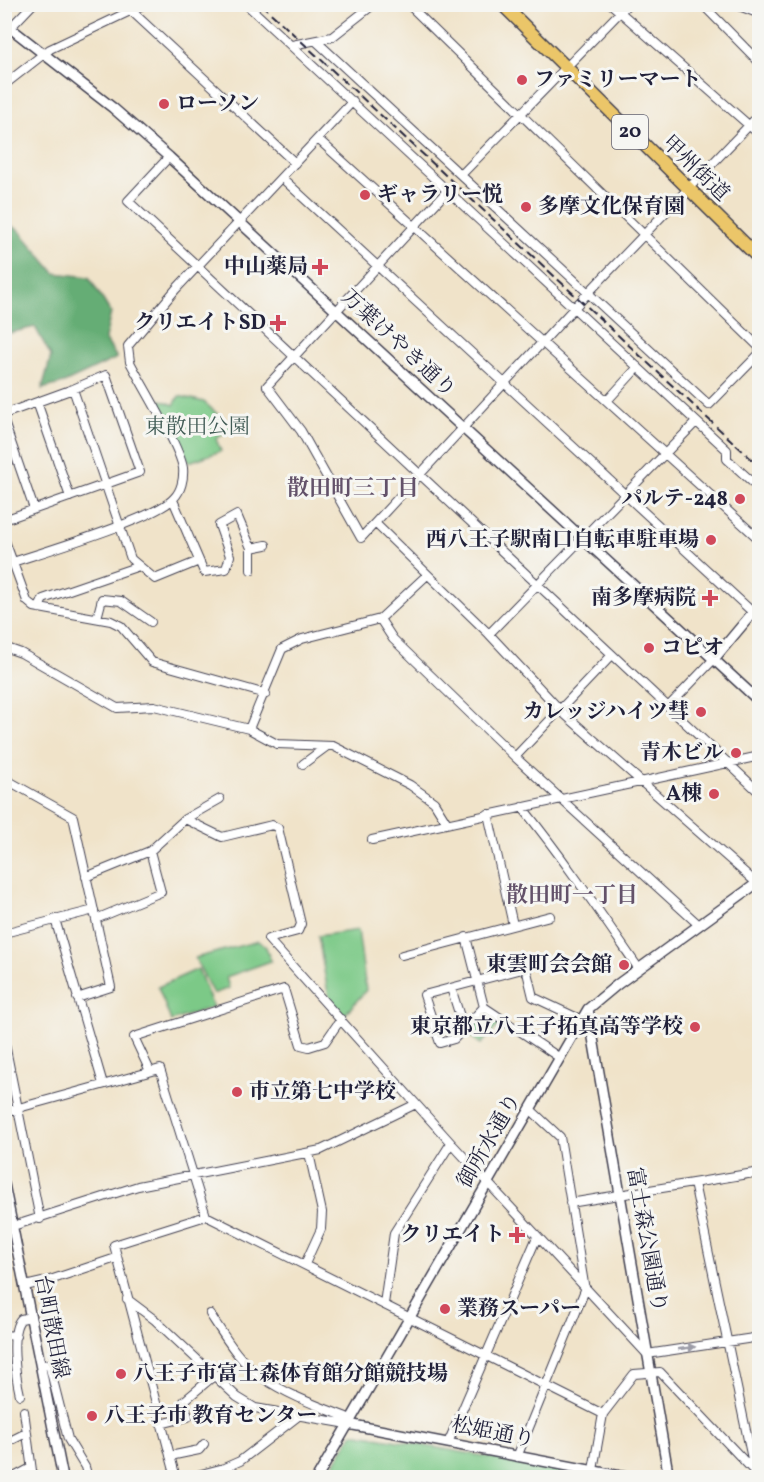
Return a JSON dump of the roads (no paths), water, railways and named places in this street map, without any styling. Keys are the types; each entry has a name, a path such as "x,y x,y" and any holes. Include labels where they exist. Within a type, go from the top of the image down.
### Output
{"highway":[{"name":"甲州街道","path":"501,4 759,259"}],"street":[{"path":"8,25 33,4"},
{"path":"124,4 295,163"},
{"path":"4,85 45,53 145,4"},
{"path":"246,4 727,450 727,459 759,489"},
{"path":"292,45 316,41 343,31 374,4"},
{"path":"316,41 710,405 759,350 408,4"},
{"path":"611,4 759,135"},
{"path":"461,175 628,4"},
{"path":"702,4 759,63"},
{"path":"734,4 759,14"},
{"name":"万葉けやき通り","path":"8,25 45,53 168,157 759,702"},
{"path":"4,565 118,526 173,500 183,478 180,457 127,353 132,338 353,101"},
{"path":"448,190 267,386 301,431 361,538 588,293 759,114"},
{"path":"318,138 759,540"},
{"path":"168,157 128,201 759,793"},
{"path":"282,178 756,615"},
{"path":"607,401 638,367"},
{"path":"4,414 106,375 140,472 4,520"},
{"path":"73,389 131,559 155,579 199,561"},
{"path":"37,402 70,497"},
{"path":"4,422 34,509"},
{"path":"489,634 696,422"},
{"path":"173,500 204,572 226,569 230,556 219,525 237,515 250,548 251,570"},
{"path":"375,523 489,634 561,711 759,883"},
{"path":"4,538 27,601 39,608 97,618 121,626 152,662 266,694"},
{"path":"250,548 266,544"},
{"path":"39,608 43,599 139,566"},
{"path":"249,729 266,694 282,650 302,639 380,619 427,575"},
{"path":"97,618 102,599 121,601 151,622"},
{"path":"668,707 756,615 759,604"},
{"path":"380,619 393,639 515,757 699,925"},
{"path":"4,647 117,708 154,706 189,712 249,729 277,744 333,746 411,785 434,802 447,823"},
{"path":"515,757 612,655"},
{"path":"303,764 326,747"},
{"path":"372,840 759,756"},
{"path":"4,781 7,780 73,818 111,987 77,998"},
{"path":"86,877 150,850 185,819 220,799"},
{"path":"522,807 573,871 639,969"},
{"path":"488,814 513,925"},
{"path":"185,819 222,837 272,825 278,828 301,924 298,931 268,939 585,1290 647,1354 759,1337"},
{"path":"96,919 161,892 150,850"},
{"name":"御所水通り","path":"317,1478 588,1009 639,969 759,883"},
{"path":"4,933 94,910"},
{"path":"402,955 550,916"},
{"path":"56,920 104,1084"},
{"path":"466,937 484,1007 560,1058"},
{"path":"484,1007 454,1039 440,1043 424,995 526,968 533,997 582,1020"},
{"path":"451,988 464,1029"},
{"path":"150,1071 134,1038 284,989 301,1044 309,1047 325,1042 341,1019"},
{"name":"富士森公園通り","path":"588,1009 669,1478"},
{"path":"4,1039 40,1219"},
{"path":"4,1112 160,1069 206,1216"},
{"path":"13,1226 40,1219 108,1194 309,1153 362,1132 416,1104"},
{"path":"517,1456 585,1290 560,1137 530,1109"},
{"path":"384,1304 394,1233 451,1143"},
{"path":"304,1264 321,1230 322,1212 309,1153"},
{"path":"570,1203 758,1173 759,1185"},
{"path":"694,1183 754,1474"},
{"name":"台町散田線","path":"5,1187 7,1215 13,1226 63,1478"},
{"path":"176,1478 114,1245 206,1216 603,1414"},
{"path":"448,1443 537,1236"},
{"path":"25,1286 116,1258"},
{"path":"127,1299 155,1320 237,1397 255,1408 297,1417 349,1421"},
{"path":"210,1314 238,1355 262,1378 349,1421"},
{"path":"20,1395 14,1370 18,1321 31,1317"},
{"path":"4,1335 16,1336"},
{"path":"4,1360 15,1359"},
{"path":"41,1366 50,1364 68,1439 85,1467 88,1478"},
{"path":"593,1470 603,1414 634,1374 660,1372 754,1474"},
{"path":"161,1424 188,1417 184,1401 214,1375"},
{"path":"24,1411 33,1478"},
{"path":"186,1478 224,1468 240,1461 297,1417"},
{"name":"松姫通り","path":"349,1421 448,1443 631,1478"},
{"path":"4,1444 26,1433"},
{"path":"170,1456 199,1450 204,1444"},
{"path":"12,1478 31,1468"},
{"path":"224,1468 227,1478"}],"railway":[{"path":"261,4 760,467"}],"place":[{"name":"ファミリーマート","path":"522,80"},
{"name":"ローソン","path":"164,104"},
{"name":"ギャラリー悦","path":"365,195"},
{"name":"多摩文化保育園","path":"526,207"},
{"name":"中山薬局","path":"320,267"},
{"name":"クリエイトSD","path":"278,323"},
{"name":"パルテ-248","path":"740,499"},
{"name":"西八王子駅南口自転車駐車場","path":"711,540"},
{"name":"南多摩病院","path":"710,598"},
{"name":"コピオ","path":"649,648"},
{"name":"カレッジハイツ彗","path":"701,712"},
{"name":"青木ビル","path":"736,753"},
{"name":"A棟","path":"714,794"},
{"name":"東雲町会会館","path":"624,965"},
{"name":"東京都立八王子拓真高等学校","path":"695,1027"},
{"name":"市立第七中学校","path":"237,1092"},
{"name":"クリエイト","path":"517,1235"},
{"name":"業務スーパー","path":"445,1309"},
{"name":"八王子市富士森体育館分館競技場","path":"121,1374"},
{"name":"八王子市 教育センター","path":"92,1416"}],"district":[{"name":"散田町三丁目","path":"353,489"},
{"name":"散田町一丁目","path":"572,896"}],"park label":[{"name":"東散田公園","path":"197,427"}]}
